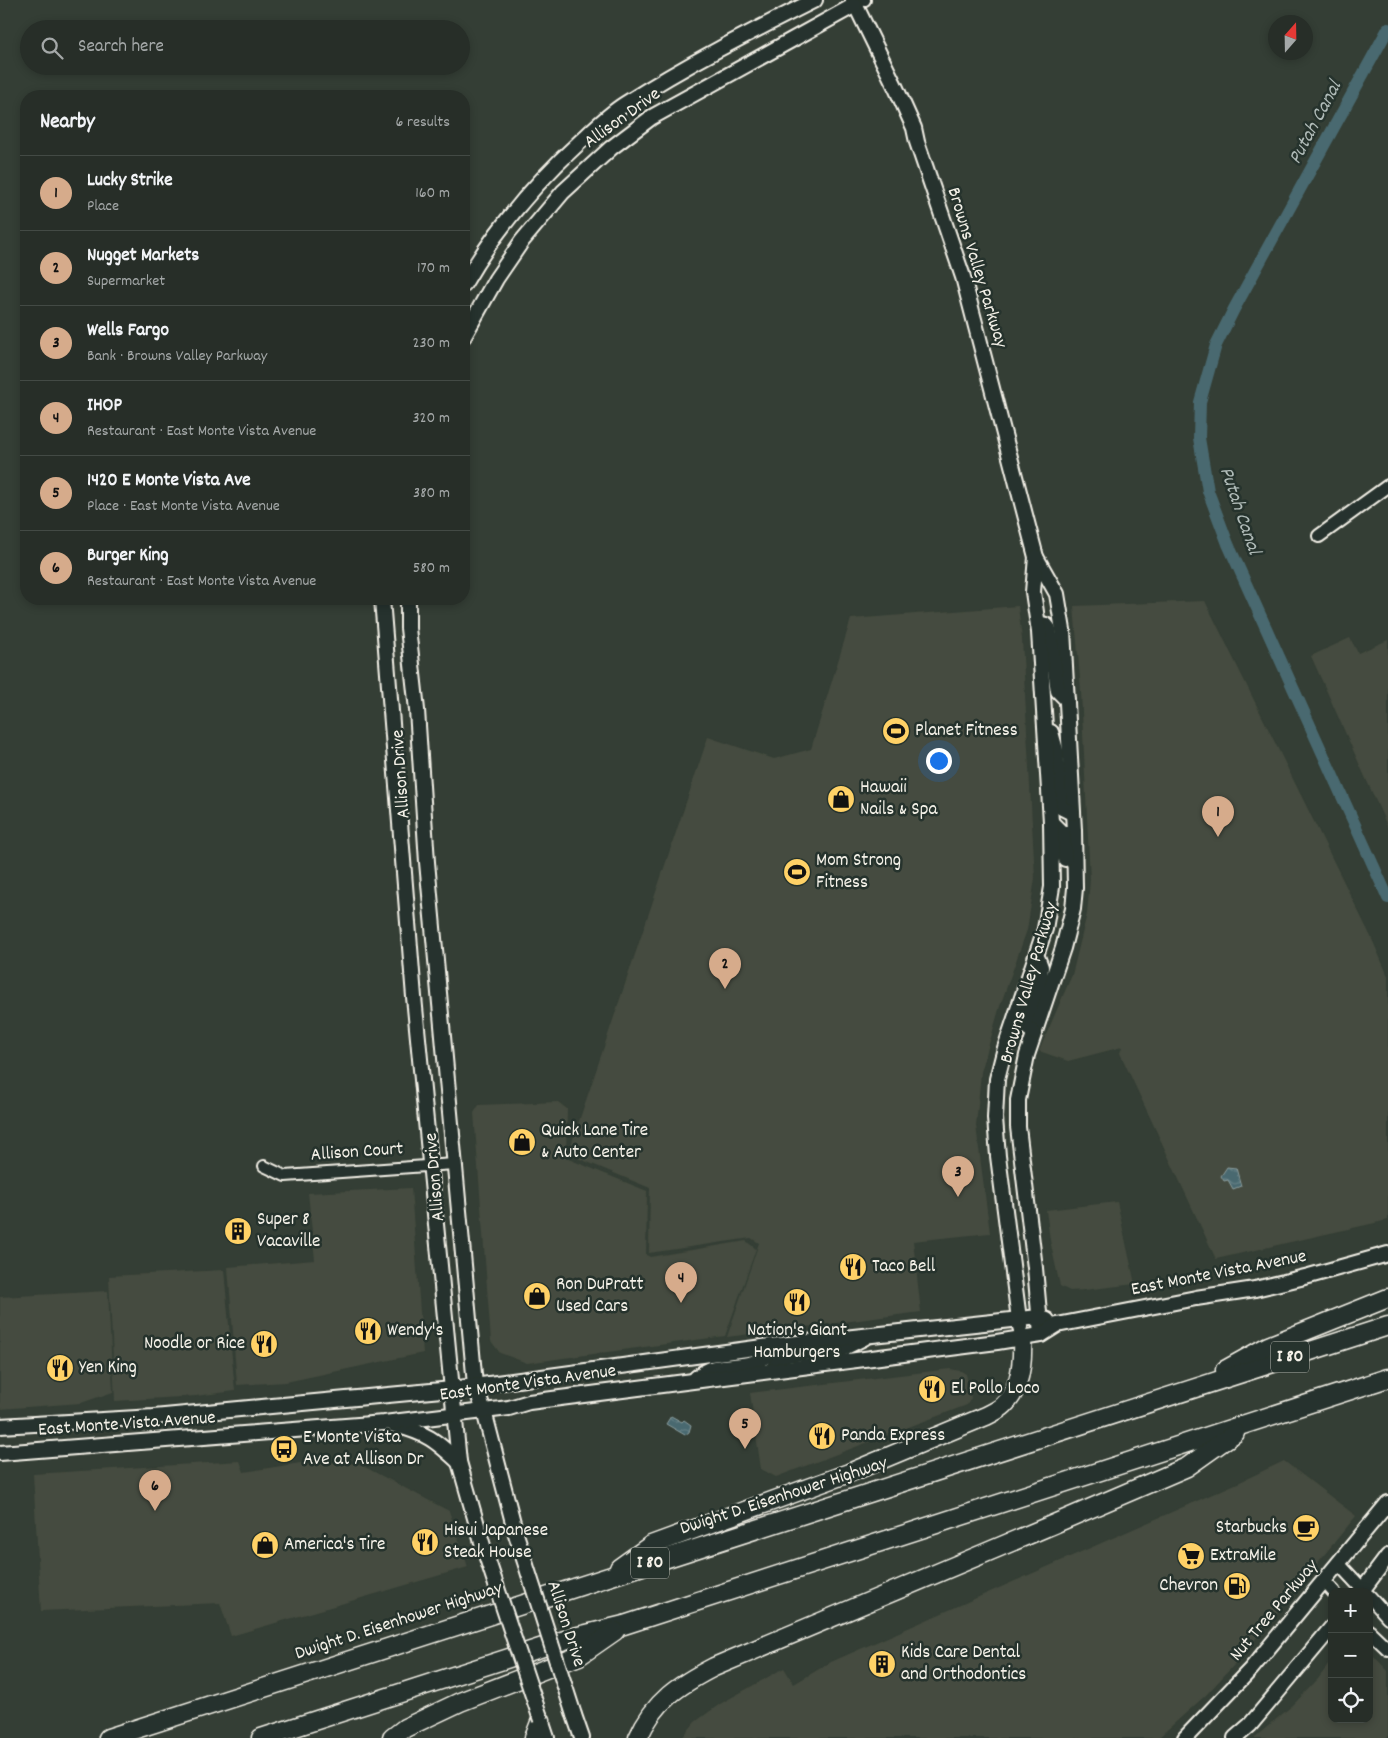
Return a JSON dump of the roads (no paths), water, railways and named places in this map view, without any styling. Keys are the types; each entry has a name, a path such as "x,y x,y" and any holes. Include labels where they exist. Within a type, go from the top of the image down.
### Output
{"highway":[{"path":"1192,1388 1268,1346 1388,1298"},
{"name":"Dwight D. Eisenhower Highway","path":"108,1738 1388,1326"},
{"path":"604,1578 652,1545 849,1473 955,1430 1002,1407 1013,1395 1016,1385 1023,1357 1022,1338"},
{"path":"261,1738 574,1637 624,1625 1388,1378"},
{"path":"638,1738 653,1710 684,1682 699,1674 1187,1467 1251,1422"},
{"path":"392,1738 405,1728 460,1702 579,1656 624,1625"},
{"path":"534,1738 541,1720"}],"main road":[{"name":"Allison Drive","path":"470,274 481,255 516,208 553,167 623,105 736,40 815,0"},
{"name":"Allison Drive","path":"470,325 496,279 522,241 563,192 610,148 652,117 857,2"},
{"name":"Browns Valley Parkway","path":"857,2 914,128 917,142 963,277 1036,556 1057,594 1063,630 1075,888 1073,909 1063,948 1034,1033 1021,1079 1018,1100 1018,1127 1036,1276 1041,1335"},
{"name":"Browns Valley Parkway","path":"1022,1338 995,1133 998,1079 1005,1048 1037,956 1052,894 1051,822 1045,723 1038,623 1033,592 1036,556"},
{"name":"Allison Drive","path":"382,605 412,967 459,1462 484,1546 547,1738"},
{"name":"Allison Drive","path":"408,605 408,628 417,710 427,862 475,1385 484,1411 516,1534 582,1738"},
{"path":"1038,623 1046,625 1049,629 1058,691 1067,700"},
{"path":"1045,723 1052,735 1056,750 1060,805 1072,813"},
{"path":"1072,813 1051,822 1060,830 1064,839 1067,892 1073,909"},
{"path":"1034,1033 1024,1023 1040,978 1041,967 1037,956"},
{"name":"East Monte Vista Avenue","path":"0,1453 454,1415 509,1408 529,1402 997,1342 1041,1335 1056,1324 1255,1289 1388,1254"},
{"path":"1039,1317 1056,1324"},
{"name":"East Monte Vista Avenue","path":"0,1426 154,1417 452,1389 770,1346 1039,1317"},
{"path":"771,1371 774,1364 788,1355 844,1348 869,1335"},
{"path":"691,1381 713,1368 760,1361 768,1353 770,1346"},
{"path":"384,1422 417,1430 435,1441 459,1462"},
{"name":"Nut Tree Parkway","path":"1185,1738 1329,1587 1338,1563 1388,1503"},
{"path":"1368,1588 1388,1556"},
{"path":"1235,1738 1250,1726 1328,1632"}],"street":[{"path":"1319,536 1388,486"},
{"name":"Allison Court","path":"264,1166 285,1176 454,1164"},
{"path":"1338,1563 1361,1588"},
{"path":"1373,1601 1388,1617"},
{"path":"1371,1633 1388,1649"}],"water":[{"path":"1227,1167 1236,1168 1241,1186 1233,1189 1228,1180 1224,1181 1221,1176"},
{"path":"671,1416 682,1422 684,1420 691,1425 689,1432 685,1435 666,1424"}],"waterway":[{"name":"Putah Canal","path":"1388,29 1216,345 1200,402 1199,438 1208,491 1228,544 1388,898"}],"place":[{"name":"Planet Fitness","path":"896,731"},
{"name":"Hawaii Nails & Spa","path":"841,799"},
{"name":"Lucky Strike","path":"1218,837"},
{"name":"Mom Strong Fitness","path":"797,872"},
{"name":"Nugget Markets","path":"725,989"},
{"name":"Quick Lane Tire & Auto Center","path":"522,1142"},
{"name":"Wells Fargo","path":"958,1197"},
{"name":"Super 8 Vacaville","path":"238,1231"},
{"name":"Taco Bell","path":"853,1267"},
{"name":"Ron DuPratt Used Cars","path":"537,1296"},
{"name":"Nation's Giant Hamburgers","path":"797,1302"},
{"name":"IHOP","path":"681,1303"},
{"name":"Wendy's","path":"368,1331"},
{"name":"Noodle or Rice","path":"264,1344"},
{"name":"Yen King","path":"60,1368"},
{"name":"El Pollo Loco","path":"932,1389"},
{"name":"Panda Express","path":"822,1436"},
{"name":"E Monte Vista Ave at Allison Dr","path":"284,1449"},
{"name":"1420 E Monte Vista Ave","path":"745,1449"},
{"name":"Burger King","path":"155,1511"},
{"name":"Starbucks","path":"1306,1528"},
{"name":"Hisui Japanese Steak House","path":"425,1542"},
{"name":"America's Tire","path":"265,1545"},
{"name":"ExtraMile","path":"1191,1556"},
{"name":"Chevron","path":"1237,1586"},
{"name":"Kids Care Dental and Orthodontics","path":"882,1664"}]}
